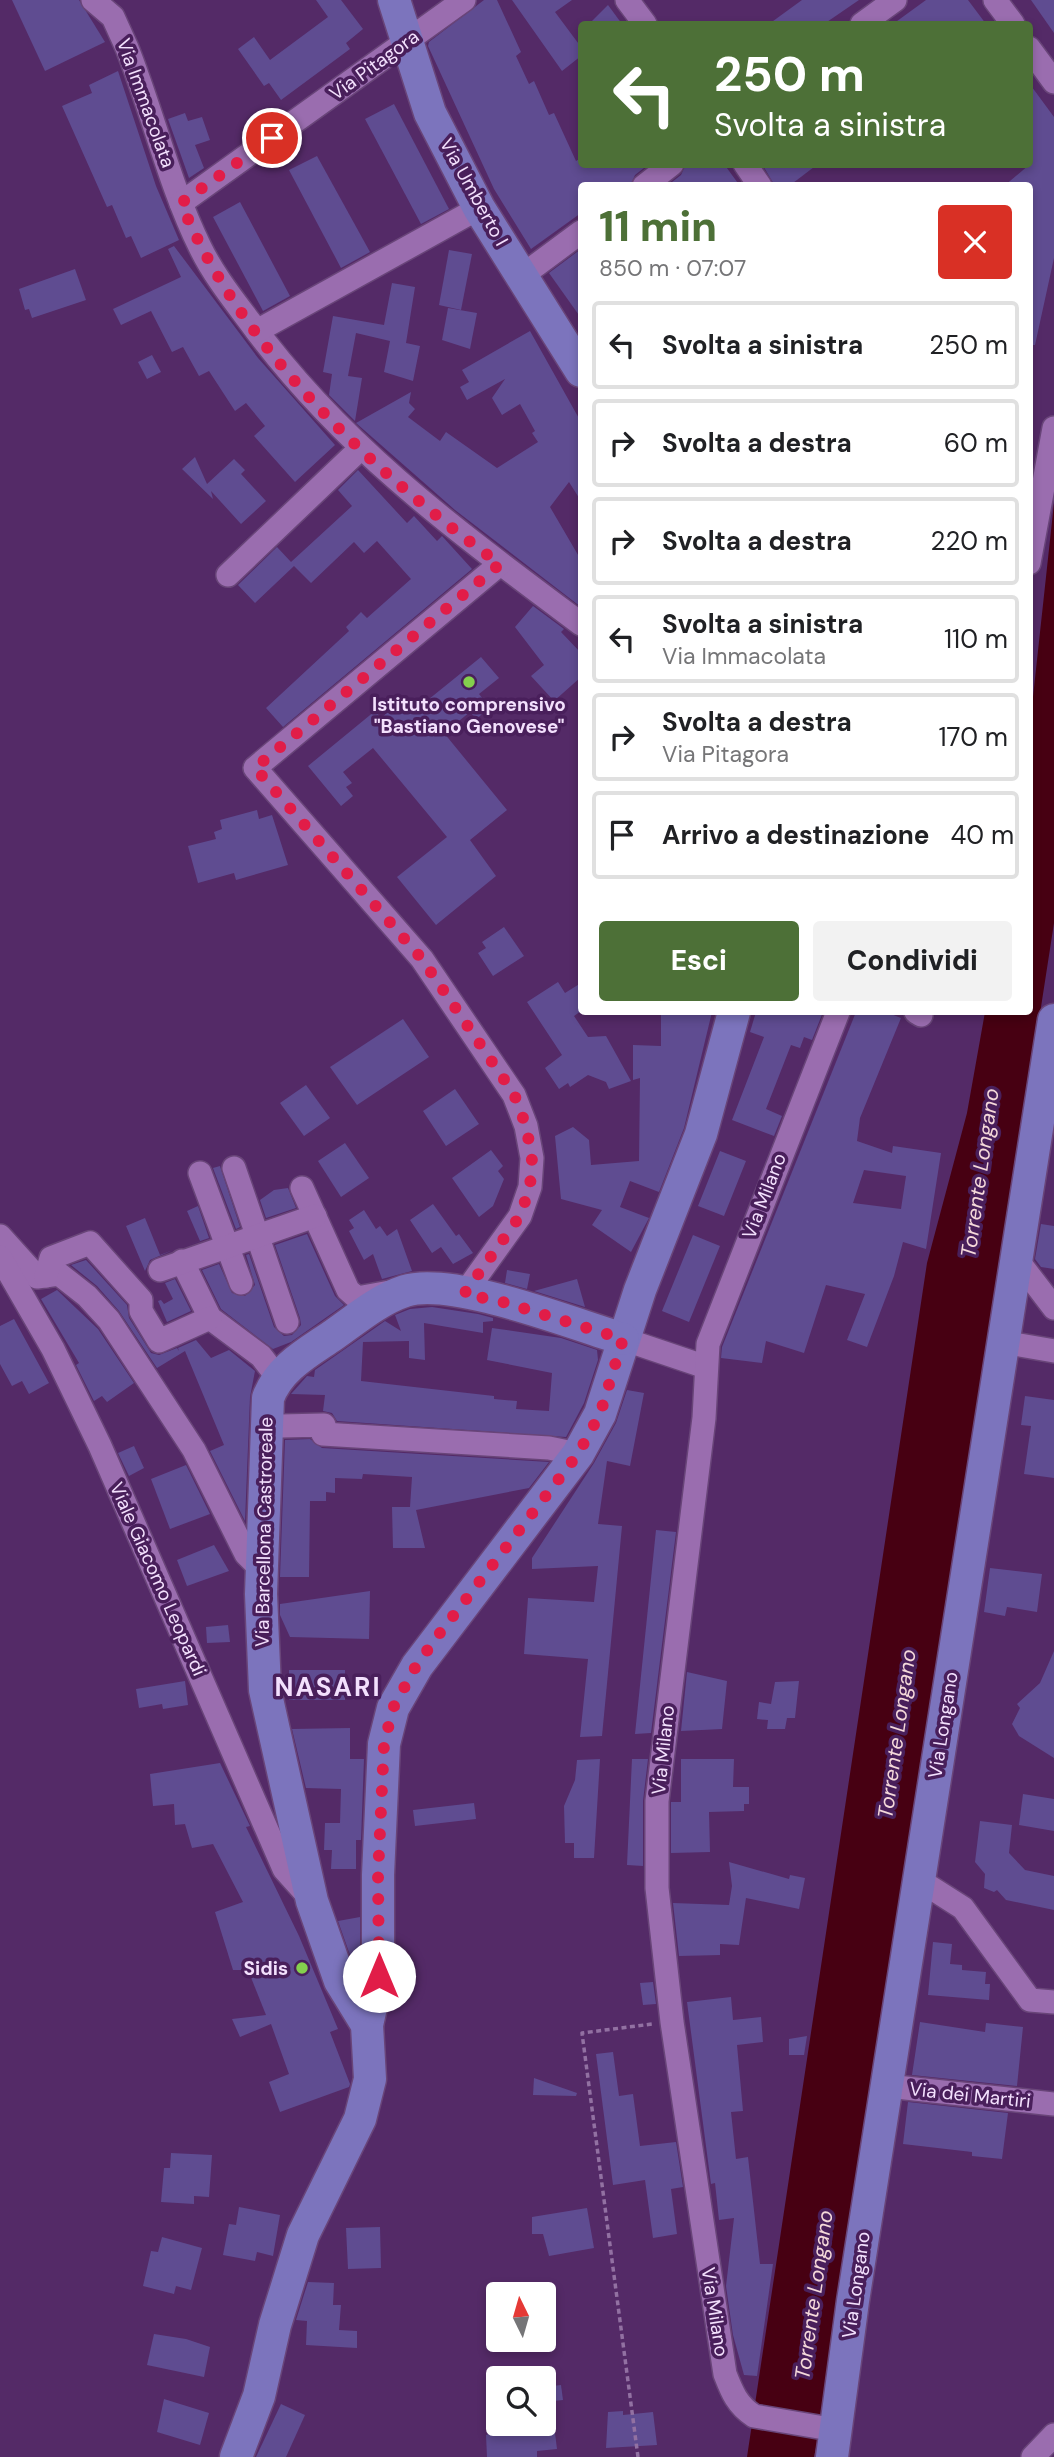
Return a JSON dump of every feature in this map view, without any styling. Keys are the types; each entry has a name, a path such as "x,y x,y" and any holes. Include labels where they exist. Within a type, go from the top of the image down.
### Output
{"street":[{"name":"Via Umberto I","path":"394,0 430,113 479,208 578,366"},
{"name":"Via Pitagora","path":"181,203 464,0"},
{"path":"627,0 643,21"},
{"path":"866,21 895,0"},
{"path":"995,0 1011,21"},
{"name":"Via Immacolata","path":"103,5 151,108 181,203 208,263 295,381 361,448 422,504 578,622"},
{"path":"1033,53 1054,82"},
{"path":"649,182 667,168"},
{"path":"257,331 479,208"},
{"path":"523,275 578,234"},
{"path":"1033,541 1054,428"},
{"path":"228,575 361,448"},
{"path":"464,1294 520,1216 530,1187 532,1158 526,1126 514,1094 422,959 255,768 500,564"},
{"path":"236,2457 259,2396 275,2325 303,2235 360,2119 368,2094 367,2025 379,1976 378,1875 384,1744 393,1708 416,1666 578,1454 600,1414 623,1339 701,1134 733,1015"},
{"name":"Via Milano","path":"830,2439 754,2416 742,2409 734,2398 717,2337 672,2022 657,1888 657,1801 704,1418 708,1344 743,1248 837,1015"},
{"name":"Via Longano","path":"830,2439 1054,1020"},
{"path":"234,1168 287,1322"},
{"path":"200,1173 241,1283"},
{"path":"302,1188 348,1290 357,1297 388,1291 396,1294"},
{"path":"160,1270 315,1216"},
{"path":"0,1236 37,1277 59,1274 87,1296 109,1320 194,1450 246,1554 262,1570"},
{"path":"46,1276 51,1258 90,1243 141,1300 141,1311 159,1341 210,1318"},
{"name":"Viale Giacomo Leopardi","path":"0,1257 53,1349 100,1446 284,1869 312,1901"},
{"path":"1015,1257 1054,1308"},
{"path":"182,1261 210,1318 261,1356 278,1378 299,1359 396,1294 430,1288 503,1302 706,1367"},
{"path":"1002,1342 1054,1352"},
{"name":"Via Barcellona Castroreale","path":"278,1378 268,1398 267,1411 262,1570 265,1690 312,1901 340,1981 367,2025"},
{"path":"281,1426 324,1425 323,1434 549,1448 578,1454"},
{"path":"919,1880 963,1908 1030,2000 1054,2002"},
{"name":"Via dei Martiri","path":"887,2086 1054,2104"},
{"path":"1033,2457 1054,2435"}],"path":[{"path":"638,2457 582,2033 672,2022"}],"water":[{"name":"Torrente Longano","path":"1054,503 1054,923 824,2410 814,2457 747,2457 927,1263 967,1113 984,1015 1033,1015 1033,697"}],"building":[{"path":"12,0 79,0 105,42 45,71"},
{"path":"316,0 341,0 363,29 346,43 350,49 281,100 269,83 264,86 238,49 254,37 270,60 328,17"},
{"path":"484,0 497,0 521,52 516,56 529,84 534,81 549,115 554,113 576,161 578,160 578,168 644,168 635,175 632,182 578,182 578,215 531,249 494,189 428,46 429,42"},
{"path":"512,0 572,0 555,12 578,43 578,58 562,71"},
{"path":"802,0 859,0 828,21 773,21"},
{"path":"926,0 968,0 984,21 897,21"},
{"path":"1031,0 1054,0 1054,33"},
{"path":"608,5 620,21 592,21"},
{"path":"118,71 156,186 179,240 141,258 131,236 126,238 112,205 107,207 62,106 92,93 89,85"},
{"path":"1033,88 1054,117 1054,258 1035,345 1033,182 1009,182 1025,168 1033,168"},
{"path":"394,104 449,209 421,224 365,119"},
{"path":"185,113 188,121 202,117 210,140 195,145 204,168 189,178 168,119"},
{"path":"317,156 370,252 341,268 289,170"},
{"path":"684,168 727,168 737,182 672,182 681,175"},
{"path":"764,168 813,168 794,182 773,182"},
{"path":"240,202 290,296 263,311 213,217"},
{"path":"174,246 258,358 335,445 295,482 254,436 265,426 246,403 235,411 209,371 199,376 183,347 172,352 151,311 121,325 113,309 181,277 168,249"},
{"path":"449,250 472,254 461,310 439,305"},
{"path":"578,251 578,314 549,273"},
{"path":"75,269 86,300 32,318 29,309 25,310 19,289"},
{"path":"392,283 415,287 406,343 420,346 413,381 384,372 390,341 356,333 348,376 362,378 355,421 329,395 332,374 323,372 333,316 384,325"},
{"path":"448,308 477,313 470,349 442,340"},
{"path":"530,331 578,417 578,496 569,482 550,507 578,555 578,605 455,510 356,423 411,392 409,403 415,409 408,417 440,441 446,432 497,468 538,442 520,404 502,415 492,398 505,379 467,400 460,387 469,382 462,370"},
{"path":"152,355 161,372 147,379 138,362"},
{"path":"195,457 207,484 234,459 245,470 241,474 266,501 241,524 211,491 213,499 182,469"},
{"path":"358,470 407,523 414,516 437,541 442,536 472,569 283,727 266,708 349,631 346,627 361,612 367,618 411,579 377,541 364,553 354,542 311,583 294,566 255,603 238,585 277,547 291,562 352,506 338,490"},
{"path":"533,606 564,629 561,632 578,650 578,680 554,701 531,676 544,665 515,627"},
{"path":"481,657 499,678 479,694 490,708 476,719 470,712 444,733 507,810 470,840 496,876 436,925 397,877 447,837 373,748 343,772 352,783 346,787 353,796 341,806 308,766 375,711 381,718 403,699 413,712"},
{"path":"257,810 259,819 272,815 288,865 236,880 234,873 198,883 188,846 216,839 214,832 222,829 220,820"},
{"path":"504,927 524,956 493,976 478,953 486,948 482,942"},
{"path":"558,982 565,993 578,985 578,1013 574,1016 588,1037 606,1036 631,1081 609,1089 606,1082 588,1075 570,1087 568,1083 559,1089 545,1068 562,1055 527,1002"},
{"path":"661,1015 711,1015 684,1128 659,1192 630,1181 620,1207 649,1218 631,1252 592,1225 602,1210 561,1199 555,1136 573,1127 589,1140 591,1165 639,1161 640,1078 633,1080 633,1045 661,1046"},
{"path":"755,1015 822,1015 812,1040 804,1037 800,1048 791,1045 766,1109 782,1116 774,1136 732,1120 764,1037 750,1032"},
{"path":"855,1015 894,1015 901,1018 860,1118 857,1141 892,1153 893,1146 941,1153 926,1249 903,1242 894,1276 867,1347 847,1340 865,1294 826,1285 804,1353 766,1341 762,1363 721,1358 722,1347","holes":["864,1170 906,1176 901,1209 853,1203"]},
{"path":"403,1019 429,1057 357,1105 330,1067"},
{"path":"306,1085 330,1118 304,1136 280,1103"},
{"path":"455,1089 479,1124 446,1146 423,1111"},
{"path":"345,1143 369,1178 341,1197 318,1161"},
{"path":"491,1150 503,1166 498,1171 504,1179 493,1206 479,1217 452,1178"},
{"path":"720,1151 746,1161 724,1216 698,1206"},
{"path":"220,1166 240,1227 236,1229 213,1168"},
{"path":"288,1188 296,1208 266,1218 260,1200 274,1190"},
{"path":"433,1204 456,1236 459,1234 473,1253 453,1264 441,1247 432,1253 410,1220"},
{"path":"198,1206 209,1238 183,1247 200,1241 187,1211"},
{"path":"364,1210 376,1229 380,1226 387,1236 397,1229 412,1271 382,1279 373,1254 364,1260 349,1231 354,1228 349,1220"},
{"path":"145,1218 160,1255 173,1250 150,1260 145,1271 126,1226"},
{"path":"1041,1224 1054,1226 1054,1269 1041,1267 1035,1259"},
{"path":"307,1234 335,1296 344,1305 291,1342 273,1349 221,1309 202,1270 219,1264 232,1293 245,1296 255,1285 246,1255 249,1254 274,1327 284,1336 292,1335 301,1325 300,1318 275,1245"},
{"path":"693,1235 720,1246 689,1322 662,1311"},
{"path":"86,1260 127,1305 129,1318 151,1353 159,1355 177,1348 179,1351 178,1348 196,1340 211,1358 229,1350 255,1371 250,1397 245,1521 210,1451 224,1445 185,1351 157,1368 119,1311 97,1286 71,1265"},
{"path":"507,1270 530,1274 527,1289 505,1283"},
{"path":"175,1279 191,1311 167,1322 158,1301 161,1300 164,1304 173,1299 165,1283"},
{"path":"577,1279 585,1307 534,1291"},
{"path":"57,1290 98,1329 134,1383 107,1402 102,1396 94,1401 76,1365 79,1363 41,1299"},
{"path":"432,1307 478,1314 493,1318 493,1321 483,1322 483,1333 424,1323 425,1360 409,1358 409,1341 363,1342 361,1381 494,1396 494,1399 517,1401 516,1409 549,1411 552,1373 487,1360 492,1328 561,1338 597,1350 598,1360 584,1403 566,1437 337,1421 332,1413 323,1411 325,1395 291,1394 307,1376 314,1377 315,1370 385,1321 401,1331 395,1315 410,1309"},
{"path":"14,1319 49,1383 29,1394 22,1381 12,1386 0,1364 0,1326"},
{"path":"627,1390 644,1393 630,1466 607,1461 598,1524 622,1526 602,1736 580,1737 588,1659 524,1654 528,1598 594,1602 598,1566 532,1569 532,1558 594,1463 616,1423"},
{"path":"1025,1396 1054,1400 1054,1478 1024,1474 1031,1426 1021,1425"},
{"path":"310,1439 322,1448 549,1462 529,1488 416,1510 425,1548 393,1548 392,1507 410,1507 412,1477 363,1474 362,1479 335,1478 335,1493 326,1492 326,1501 310,1501 309,1577 280,1577 285,1440"},
{"path":"134,1446 144,1468 129,1476 118,1453"},
{"path":"186,1465 210,1514 170,1529 151,1479"},
{"path":"656,1530 676,1532 651,1733 635,1734"},
{"path":"214,1545 229,1571 187,1586 177,1560"},
{"path":"990,1568 1042,1574 1037,1612 1007,1607 1005,1616 984,1612"},
{"path":"370,1591 369,1639 290,1637 280,1615 280,1604"},
{"path":"228,1625 230,1642 207,1643 206,1627"},
{"path":"1054,1651 1054,1758 1019,1736 1012,1724 1020,1708 1017,1704 1040,1683"},
{"path":"289,1670 345,1670 345,1700 289,1700"},
{"path":"687,1672 727,1681 722,1729 681,1731"},
{"path":"185,1681 188,1705 163,1709 162,1704 139,1708 136,1689"},
{"path":"799,1681 795,1718 787,1718 785,1729 767,1729 768,1720 757,1719 759,1702 771,1704 775,1682"},
{"path":"350,1728 350,1759 364,1759 361,1840 356,1840 356,1869 331,1869 332,1850 324,1850 325,1823 340,1823 341,1789 306,1788 292,1729"},
{"path":"600,1759 594,1858 574,1858 574,1843 565,1843 564,1806 575,1780 577,1760"},
{"path":"632,1759 648,1759 643,1801 643,1866 627,1865"},
{"path":"681,1759 734,1759 733,1787 749,1787 749,1804 744,1804 744,1811 709,1812 710,1852 671,1853 671,1802 681,1802"},
{"path":"220,1763 250,1826 246,1827 299,1936 338,2029 330,2032 350,2084 349,2087 280,2112 269,2082 289,2074 271,2024 240,2037 232,2019 266,2015 248,1970 233,1970 215,1912 243,1902 213,1844 192,1848 185,1824 175,1825 174,1804 153,1806 150,1774"},
{"path":"1023,1794 1054,1799 1054,1831 1019,1825"},
{"path":"474,1803 476,1819 415,1826 413,1810"},
{"path":"980,1821 1012,1825 1009,1853 1025,1870 1054,1876 1054,1910 1006,1900 997,1890 994,1892 984,1888 985,1874 975,1862"},
{"path":"729,1862 789,1879 790,1875 805,1878 799,1909 746,1898 739,1945 720,1944 720,1955 679,1956 673,1903 729,1905 732,1886"},
{"path":"360,1917 360,1969 355,1969 338,1921"},
{"path":"933,1942 952,1944 950,1964 962,1965 962,1970 986,1972 985,1984 990,1984 989,2000 928,1995"},
{"path":"653,1982 656,2004 643,2005 640,1983"},
{"path":"731,1997 733,2020 761,2017 763,2042 737,2045 743,2111 731,2112 736,2159 748,2157 760,2264 773,2264 757,2376 744,2375 733,2335 726,2286 734,2218 719,2220 715,2183 711,2184 687,2002"},
{"path":"920,2022 985,2032 986,2023 1023,2027 1017,2086 912,2075"},
{"path":"807,2036 804,2055 789,2055 789,2039"},
{"path":"613,2052 619,2096 633,2094 640,2146 676,2142 683,2187 671,2189 677,2234 653,2238 645,2180 613,2185 596,2054"},
{"path":"534,2078 577,2093 576,2096 533,2095"},
{"path":"908,2102 1008,2113 1002,2159 972,2156 972,2152 903,2144"},
{"path":"171,2153 212,2155 209,2197 194,2196 194,2204 161,2202 164,2168 170,2168"},
{"path":"239,2207 280,2215 273,2256 257,2252 255,2261 223,2255 229,2224 236,2225"},
{"path":"587,2208 594,2248 549,2256 543,2234 532,2234 532,2217"},
{"path":"380,2227 381,2268 348,2269 346,2228"},
{"path":"162,2237 202,2248 191,2290 176,2286 174,2294 143,2286 151,2251 158,2252"},
{"path":"308,2282 334,2283 333,2305 341,2305 339,2330 357,2331 357,2348 306,2345 307,2321 296,2320"},
{"path":"154,2334 186,2339 210,2347 204,2377 147,2365"},
{"path":"561,2385 563,2400 556,2401 556,2386"},
{"path":"164,2399 209,2413 200,2445 157,2432"},
{"path":"281,2404 305,2415 286,2457 256,2457"},
{"path":"623,2411 623,2415 653,2412 657,2445 606,2448 608,2412"},
{"path":"486,2436 555,2436 557,2449 537,2451 537,2457 487,2457"}],"place":[{"name":"Istituto comprensivo \"Bastiano Genovese\"","path":"469,682"},
{"name":"Sidis","path":"302,1968"}],"district":[{"name":"NASARI","path":"328,1687"}],"route":[{"path":"272,138 181,203 199,246 220,282 295,381 383,470 500,564 255,768 422,959 514,1094 526,1126 532,1158 530,1187 520,1216 464,1294 503,1302 623,1339 600,1414 578,1454 440,1633 416,1666 393,1708 384,1744 378,1875 379,1976"}]}
